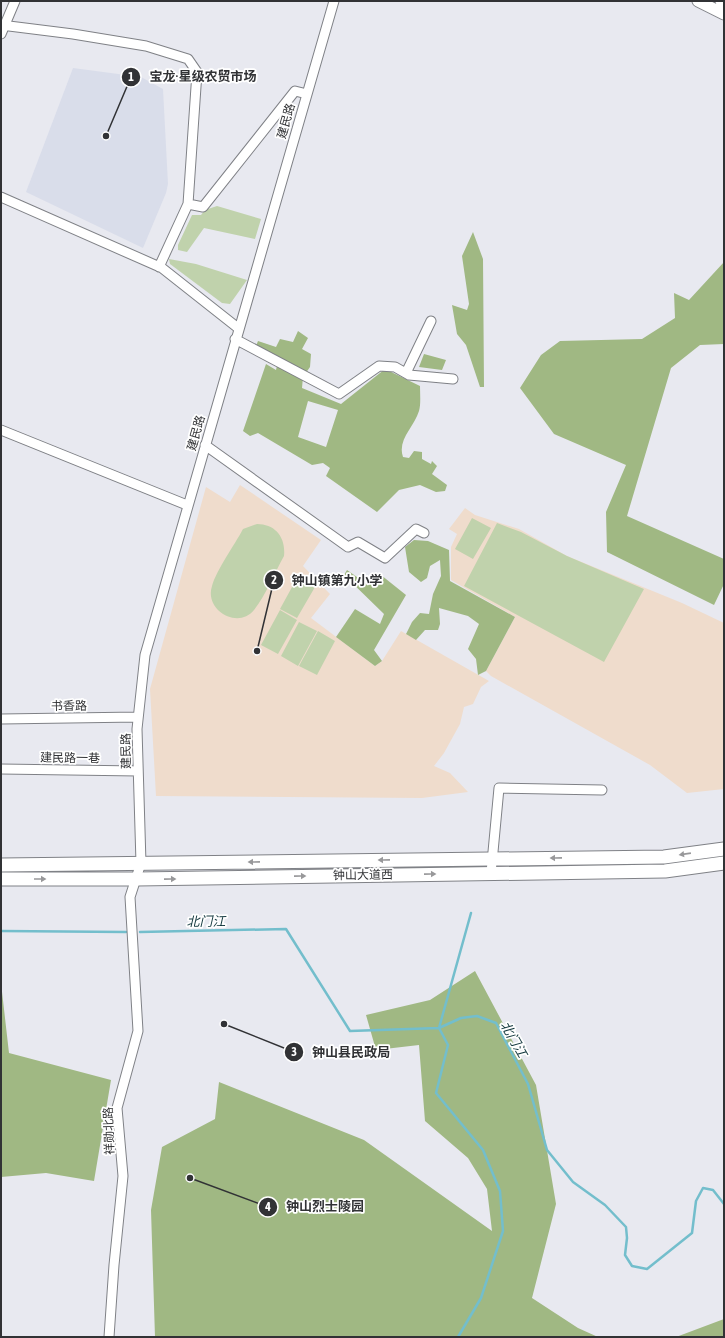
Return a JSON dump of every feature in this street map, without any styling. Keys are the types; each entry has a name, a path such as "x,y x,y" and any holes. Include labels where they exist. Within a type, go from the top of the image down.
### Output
{"highway":[{"name":"钟山大道西","path":"1,865 664,857 724,849"},
{"name":"钟山大道西","path":"1,879 138,879 666,871 724,862"}],"main road":[{"path":"698,1 724,14"}],"street":[{"path":"1,34 3,25 15,1"},
{"name":"建民路","path":"138,879 141,864 138,717 145,655 238,328 334,1"},
{"path":"3,25 146,46 188,59 197,72 188,204 159,267"},
{"path":"188,204 203,207 295,91 307,94"},
{"path":"1,197 159,267 238,328"},
{"path":"406,373 431,321"},
{"path":"235,339 339,394 379,366 395,367 410,375 453,379"},
{"path":"1,430 188,505"},
{"path":"205,445 348,547 358,542 386,558 416,529 424,533"},
{"name":"书香路","path":"1,720 138,717"},
{"name":"建民路一巷","path":"1,769 138,771"},
{"path":"491,873 499,788 602,790"},
{"name":"祥勋北路","path":"109,1337 123,1176 118,1108 138,1031 130,897 138,879"}],"shaded area":[{"path":"73,68 141,77 163,89 168,184 166,193 143,248 26,192"},
{"path":"240,485 321,540 303,566 330,594 311,618 375,666 382,661 401,631 489,681 481,687 473,704 464,707 460,724 444,753 434,766 450,773 468,792 422,798 156,796 150,689 206,487 230,502"},
{"path":"465,508 475,515 519,529 567,556 682,603 724,623 724,789 687,793 650,765 491,676 486,671 515,617 451,580 451,547 457,534 449,529"}],"green space":[{"path":"217,206 261,219 255,239 204,228 187,252 178,250 178,245 192,215 201,215 205,210"},
{"path":"473,232 483,259 484,387 480,387 466,345 457,334 452,305 467,310 469,304 462,256"},
{"path":"169,259 196,264 247,280 230,304 222,303 170,264"},
{"path":"724,262 724,344 700,345 671,368 627,516 724,559 724,584 714,605 607,552 606,512 626,465 554,434 520,388 541,355 560,341 642,339 675,318 674,293 689,300"},
{"path":"298,331 308,338 302,349 311,354 310,367 303,377 302,388 341,404 385,369 420,386 419,411 404,439 402,445 403,457 409,458 414,451 422,452 422,459 431,464 432,461 437,466 432,474 447,485 445,491 436,492 420,485 399,490 377,512 326,476 330,468 323,463 312,465 258,433 250,436 243,431 266,364 276,370 279,357 256,346 258,341 276,347 280,339 293,342","holes":["308,401 338,410 326,447 298,437"]},
{"path":"424,354 446,360 442,370 419,367"},
{"path":"472,518 491,528 473,559 455,549"},
{"path":"497,523 521,532 567,556 644,589 604,662 464,586"},
{"path":"257,524 269,526 278,533 283,543 284,556 266,591 254,610 247,616 232,618 224,614 213,603 211,595 212,586 214,579 243,529"},
{"path":"414,540 428,541 449,550 450,581 515,617 486,671 478,675 476,659 468,649 479,624 468,616 439,608 440,624 438,630 425,630 416,640 406,634 412,622 420,613 429,614 433,594 441,576 440,560 430,566 427,578 421,582 409,572 405,547"},
{"path":"347,570 367,584 381,575 406,595 374,650 382,661 375,666 336,637 355,609 380,624 384,614 344,575"},
{"path":"297,578 315,587 297,618 280,609"},
{"path":"280,610 297,620 278,654 261,645"},
{"path":"299,622 317,631 298,666 281,656"},
{"path":"318,631 335,641 317,675 299,666"},
{"path":"475,971 536,1085 556,1204 532,1298 578,1328 598,1337 155,1337 151,1210 162,1147 215,1119 219,1082 364,1140 492,1231 487,1189 468,1158 425,1121 419,1045 376,1050 366,1015 430,1000"},
{"path":"1,983 9,1053 111,1080 94,1181 46,1173 1,1177"},
{"path":"724,1319 724,1337 676,1337"}],"waterway":[{"path":"458,1337 481,1298 503,1231 500,1191 483,1150 436,1093 448,1045 439,1028 471,913"},
{"name":"北门江","path":"140,932 286,929 350,1031 439,1028 461,1018 477,1016 496,1023 528,1084 547,1150 573,1182 605,1205 626,1227 627,1238 625,1255 632,1266 647,1269 692,1233 696,1201 703,1188 713,1190 724,1204"},
{"name":"北门江","path":"1,931 126,932"}],"place":[{"name":"宝龙·星级农贸市场","path":"106,136"},
{"name":"钟山镇第九小学","path":"257,651"},
{"name":"钟山县民政局","path":"224,1024"},
{"name":"钟山烈士陵园","path":"190,1178"}]}
